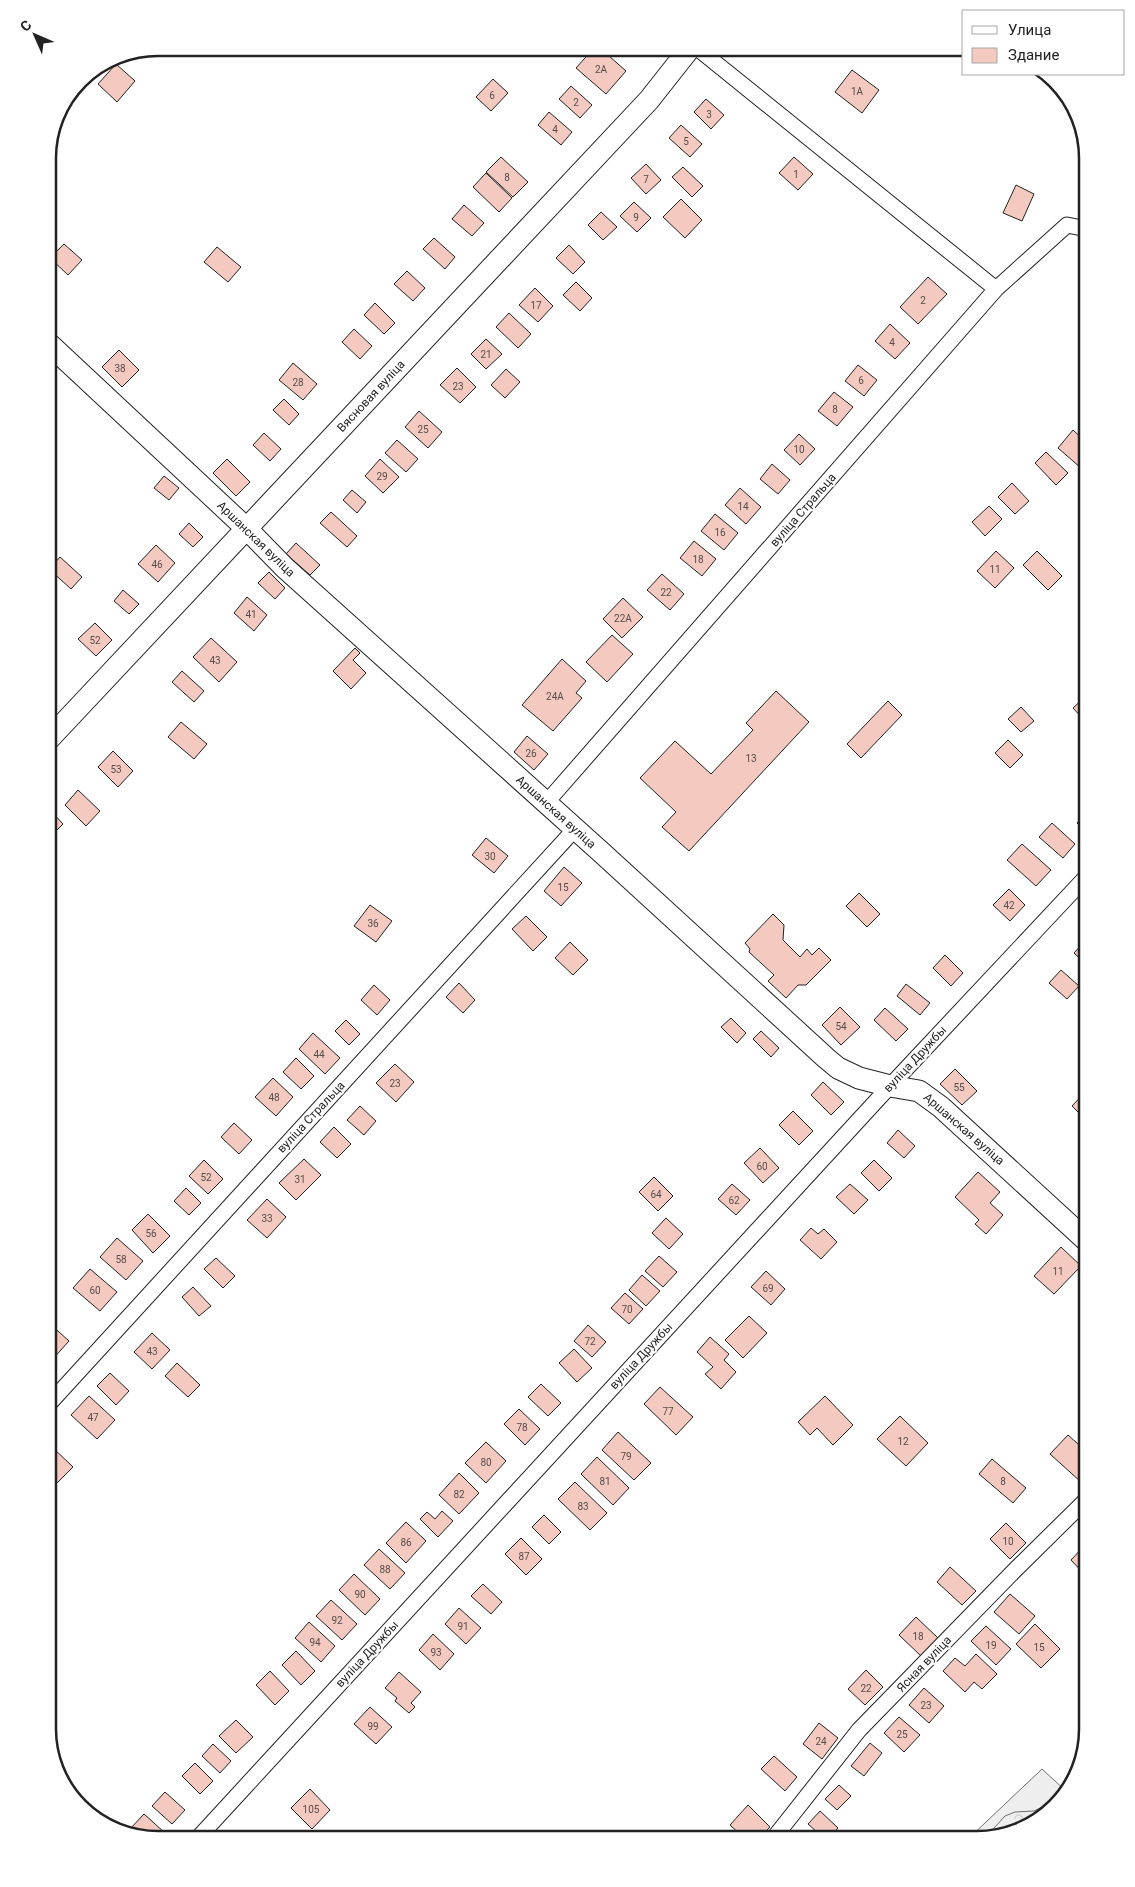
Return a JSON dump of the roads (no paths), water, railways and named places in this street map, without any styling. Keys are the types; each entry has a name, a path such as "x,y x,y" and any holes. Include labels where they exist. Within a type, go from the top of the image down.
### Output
{"street":[{"name":"Вясновая вуліца","path":"56,731 649,100 684,56"},
{"path":"708,56 996,289"},
{"name":"вуліца Стральца","path":"546,803 996,289 1067,225 1079,227"},
{"name":"Аршанская вуліца","path":"56,350 246,528 285,568 838,1068 859,1078 919,1091 941,1107 1079,1233"},
{"name":"вуліца Стральца","path":"56,1396 575,829"},
{"name":"вуліца Дружбы","path":"204,1831 890,1086 1079,886"},
{"name":"Ясная вуліца","path":"780,1831 859,1730 1014,1570 1079,1508"}]}
